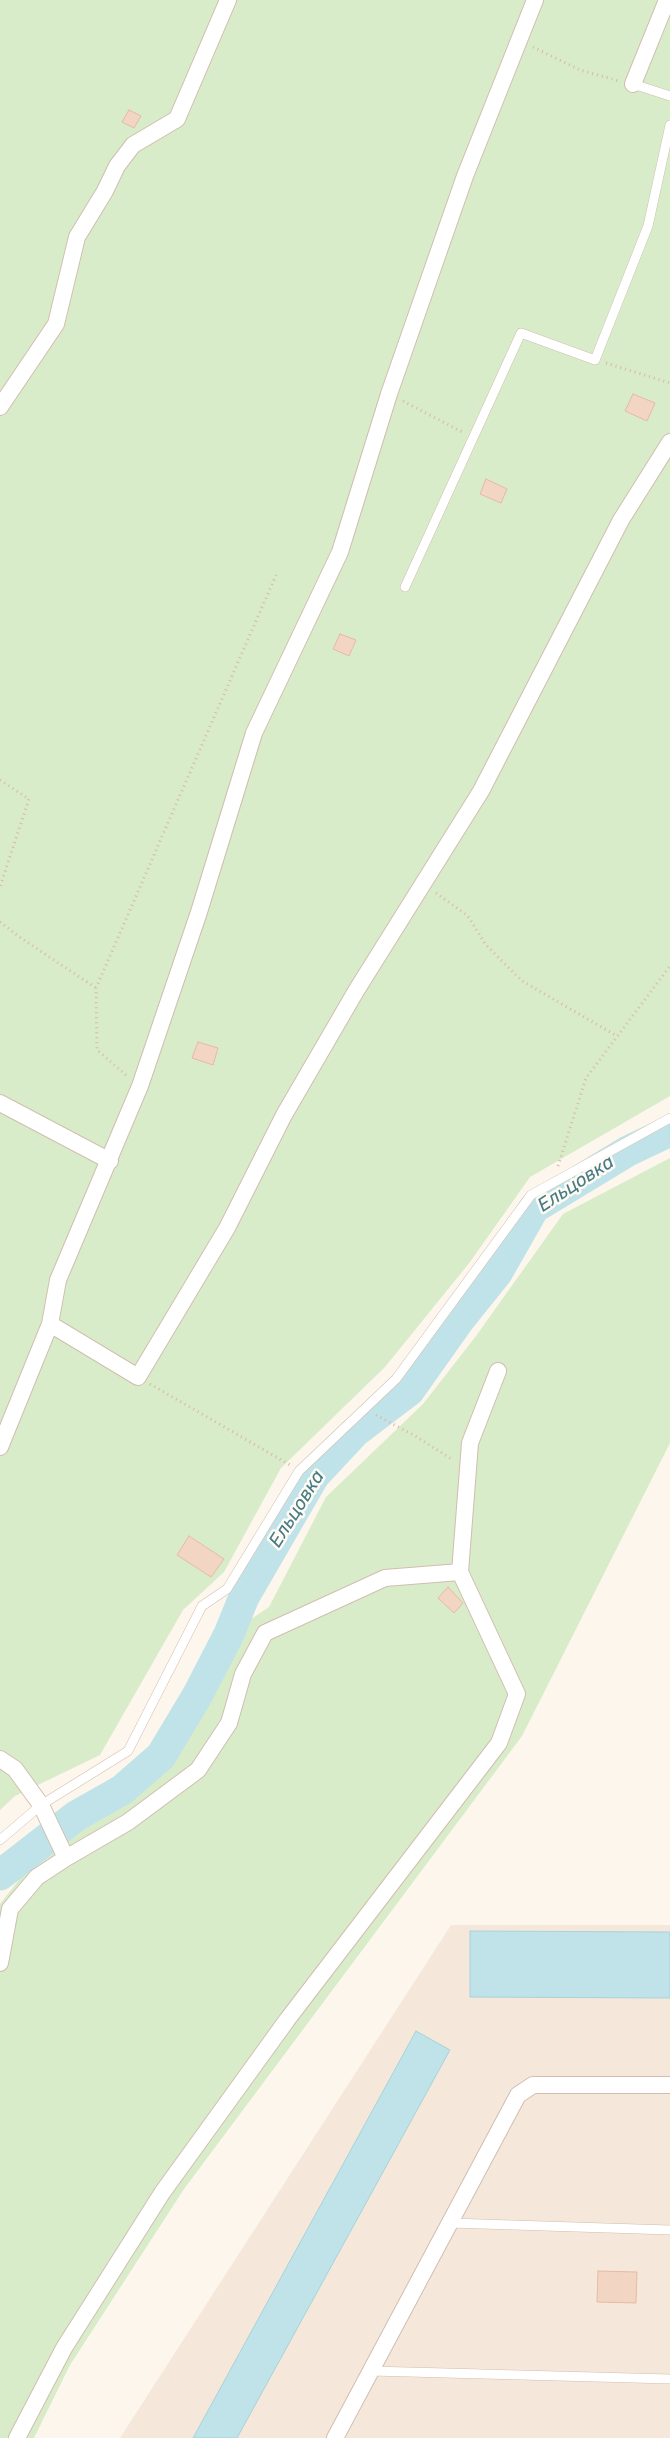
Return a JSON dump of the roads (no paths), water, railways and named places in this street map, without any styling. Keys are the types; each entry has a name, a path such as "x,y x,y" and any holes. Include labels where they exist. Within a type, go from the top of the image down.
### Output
{"street":[{"path":"0,407 56,324 77,238 105,191 117,166 133,145 177,120 228,0"},
{"path":"0,1447 50,1324 58,1280 110,1161 140,1086 199,912 254,733 340,552 389,394 465,176 535,0"},
{"path":"633,84 666,0"},
{"path":"50,1324 138,1377 227,1228 284,1115 356,991 481,791 621,520 670,442"},
{"path":"0,1103 110,1161"},
{"path":"17,2438 64,2348 162,2193 287,2020 499,1743 517,1694 460,1572 470,1443 498,1371"},
{"path":"0,1963 10,1909 38,1877 66,1858 128,1822 198,1770 229,1723 242,1674 265,1633 385,1578 460,1572"},
{"path":"0,1759 14,1769 40,1805 66,1858"},
{"path":"336,2438 518,2095 533,2085 670,2085"}],"lane":[{"path":"633,84 670,96"},
{"path":"405,587 521,333 595,360 648,226 670,125"},
{"path":"0,1840 40,1805 128,1751 202,1606 227,1589 299,1471 396,1379 531,1195 670,1118"},
{"path":"450,2223 670,2230"},
{"path":"371,2371 670,2379"}],"water":[{"path":"470,1931 670,1932 670,1998 470,1997"},
{"path":"416,2031 450,2050 237,2438 193,2438"}],"waterway":[{"name":"Ельцовка","path":"0,1875 76,1816 122,1790 161,1756 197,1696 229,1634 244,1597 314,1476 355,1432 409,1391 460,1319 497,1273 534,1208 628,1151 670,1131"}]}
